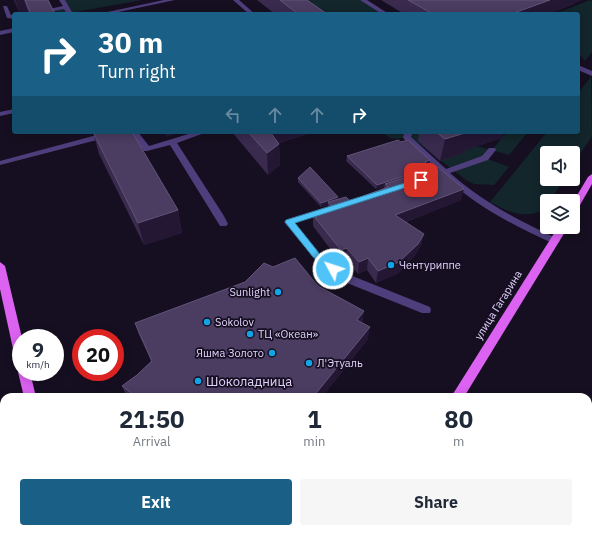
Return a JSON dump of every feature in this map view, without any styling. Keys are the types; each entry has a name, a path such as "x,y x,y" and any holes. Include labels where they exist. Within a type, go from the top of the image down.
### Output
{"main road":[{"path":"580,198 592,177"},
{"name":"улица Гагарина","path":"460,393 559,234"},
{"path":"0,266 14,329"},
{"path":"26,381 29,393"}],"street":[{"path":"62,0 69,12"},
{"path":"111,12 172,0"},
{"path":"236,0 250,12"},
{"path":"363,0 383,12"},
{"path":"5,7 9,18 12,17"},
{"path":"41,12 66,8"},
{"path":"0,33 12,30"},
{"path":"580,68 592,74"},
{"path":"0,114 12,111"},
{"path":"0,163 109,134"},
{"path":"136,134 147,149 198,134"},
{"path":"408,134 406,137 442,172 480,202 504,217 555,241"},
{"path":"172,142 219,216 222,224"},
{"path":"421,180 485,158 492,150"},
{"path":"348,203 289,222 316,255 341,276 426,310"}],"green space":[{"path":"62,0 142,0 75,12 41,12 66,8"},
{"path":"282,0 363,0 383,12 298,12"},
{"path":"590,0 592,1 592,52 585,61 580,55 580,12 560,12"},
{"path":"591,77 592,136 580,154 580,146 540,146 540,186 560,186 554,194 540,194 540,211 531,214 510,212 490,202 545,134 580,134 580,91"},
{"path":"384,134 456,134 462,151 476,146 492,150 485,158 509,167 494,185 474,184 466,180 418,143 407,137 396,139 388,137"},
{"path":"505,134 526,134 509,155 492,150"}],"building":[{"path":"25,0 48,0 54,12 30,12"},
{"path":"280,0 307,0 324,12 295,12"},
{"path":"408,0 550,0 517,12 429,12"},
{"path":"94,134 133,134 178,210 138,223"},
{"path":"250,134 272,134 279,144 267,153"},
{"path":"439,134 461,134 445,139"},
{"path":"398,140 401,142 408,140 430,160 425,162 427,164 424,165 429,168 377,185 347,156"},
{"path":"310,167 338,197 321,203 298,178"},
{"path":"438,167 464,189 395,215 424,234 418,244 399,262 378,271 368,258 359,262 347,248 341,250 313,215 333,208 328,202 346,197 350,201 388,187 385,184"},
{"name":"ТЦ «Океан»","path":"295,258 318,286 364,311 357,320 370,327 316,393 132,393 122,386 152,361 135,323 245,282 264,263 273,267"}],"place":[{"name":"Чентуриппе","path":"391,265"},
{"name":"Sunlight","path":"278,292"},
{"name":"Sokolov","path":"207,322"},
{"name":"ТЦ «Океан»","path":"250,334"},
{"name":"Яшма Золото","path":"272,353"},
{"name":"Л'Этуаль","path":"309,363"},
{"name":"Шоколадница","path":"198,381"}],"route":[{"path":"333,269 316,255 289,222 421,180"}]}
